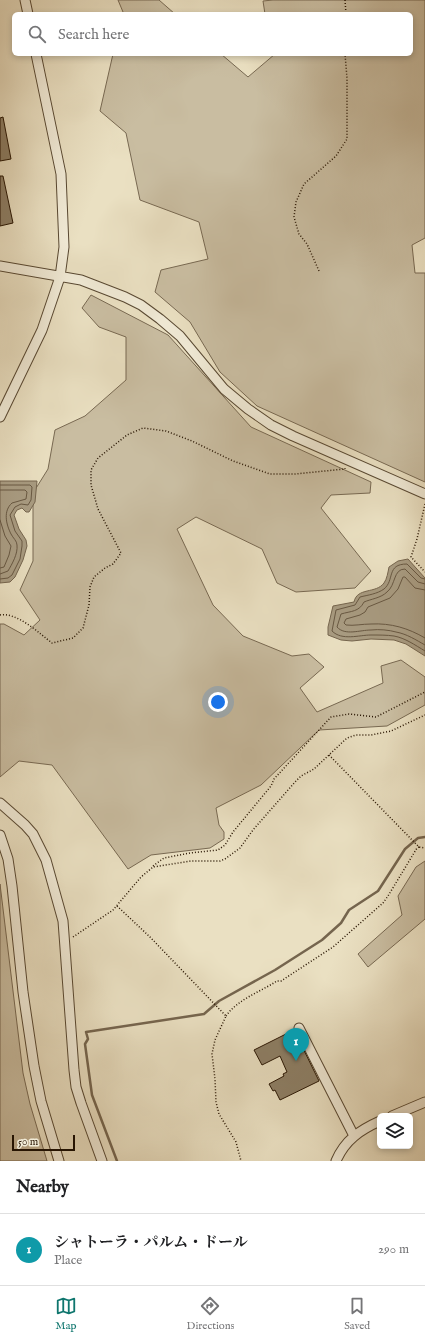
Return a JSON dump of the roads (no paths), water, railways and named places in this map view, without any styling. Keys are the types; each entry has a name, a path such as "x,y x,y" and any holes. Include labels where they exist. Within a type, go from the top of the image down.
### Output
{"street":[{"path":"25,0 28,12"},
{"path":"0,417 42,330 60,277 64,247 61,174 36,56"},
{"path":"0,266 81,280 125,297 160,319 180,336 224,389 248,409 272,425 293,436 425,494"},
{"path":"0,802 25,825 32,834 46,860 63,921 76,1081 81,1103 102,1161"},
{"path":"0,835 8,859 12,886 23,992 35,1073 41,1101 59,1161"},
{"path":"299,1028 354,1136"},
{"path":"399,1113 425,1102"},
{"path":"336,1161 346,1143 363,1129 377,1122"}],"water":[{"path":"0,481 37,481 35,502 29,512 26,512 22,508 17,510 14,515 19,529 26,540 27,546 23,560 15,577 10,582 0,583"},
{"path":"408,559 425,578 425,656 406,644 394,640 371,639 352,641 341,640 328,635 328,627 333,606 354,602 359,594 381,586 386,580 389,567 398,561"}],"waterway":[{"path":"117,1161 92,1095 85,1044 88,1039 86,1032 204,1014 219,1001 275,970 322,940 341,923 349,910 378,891 405,849 418,838 425,837"}],"place":[{"name":"シャトーラ・パルム・ドール","path":"296,1061"}]}
